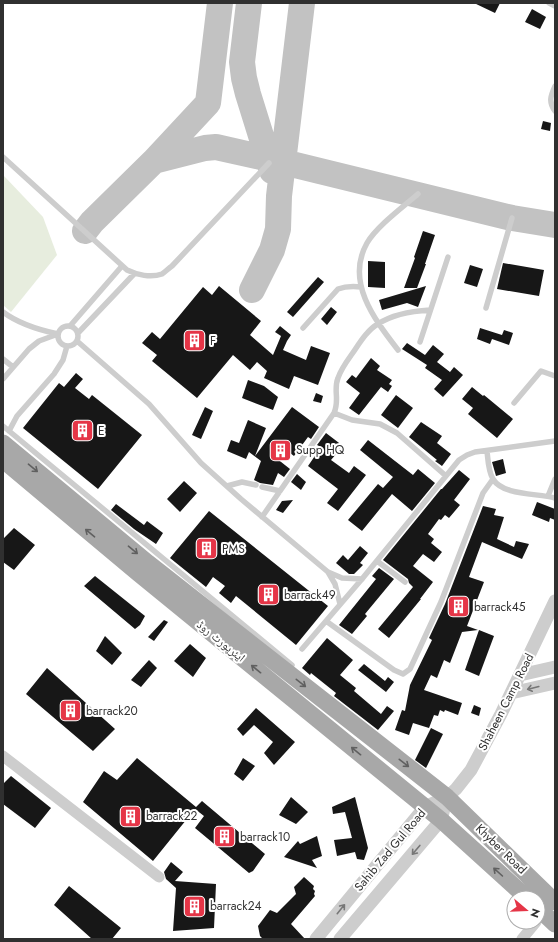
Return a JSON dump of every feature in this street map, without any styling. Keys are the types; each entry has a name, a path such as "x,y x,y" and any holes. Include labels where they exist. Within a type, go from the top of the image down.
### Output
{"main road":[{"name":"Khyber Road","path":"6,437 148,563 447,797 555,902"},
{"name":"ایئرپورٹ روڈ","path":"3,460 138,573 441,820"},
{"name":"Khyber Road","path":"441,820 518,890"},
{"path":"546,916 555,924"}],"street":[{"name":"Shaheen Camp Road","path":"447,797 471,770 501,714 555,601"},
{"path":"520,675 555,667"},
{"path":"511,693 555,683"},
{"path":"3,756 159,877"},
{"name":"Sahib Zad Gul Road","path":"316,939 424,807 447,797"},
{"name":"Sahib Zad Gul Road","path":"340,939 441,820 447,797"},
{"path":"522,939 529,930"}],"lane":[{"path":"549,3 555,6"},
{"path":"555,86 550,100 551,105 555,110"},
{"path":"3,158 122,266 134,274 151,275 162,274 172,266 269,163"},
{"path":"398,350 378,324 360,288 359,275 361,259 367,243 383,225 418,194"},
{"path":"486,308 512,218"},
{"path":"420,342 448,257"},
{"path":"3,379 29,349 39,341 58,334 62,328 70,326 122,266"},
{"path":"58,334 60,342 67,346 71,346 77,341 78,333 134,274"},
{"path":"303,328 338,289 351,286 360,288"},
{"path":"262,517 338,406 338,398 335,389 338,378 354,350 378,324 403,313 430,310"},
{"path":"3,312 37,329 58,334"},
{"path":"70,326 74,327 78,333"},
{"path":"77,341 149,404 201,463 262,517 328,572 342,578 362,579"},
{"path":"6,437 17,416 54,374 63,360 67,346"},
{"path":"3,358 13,367"},
{"path":"514,403 541,371 555,376"},
{"path":"334,413 352,420 380,424 397,433 446,476"},
{"path":"3,426 6,437 292,665"},
{"path":"302,649 377,561 459,460 466,455 555,441"},
{"path":"487,451 493,479 503,488 512,491 555,498"},
{"path":"326,621 394,670 403,674 410,669 441,602 483,493 493,479"},
{"path":"548,496 555,479"},
{"path":"228,486 242,482 280,491"},
{"path":"377,561 405,582"},
{"path":"328,572 335,584 340,604"}],"green space":[{"path":"4,176 43,217 57,255 11,312 3,305"}],"building":[{"path":"474,3 500,3 495,13"},
{"path":"532,9 546,17 540,29 525,22"},
{"path":"543,121 551,123 550,131 541,129"},
{"path":"423,231 435,235 426,264 417,288 404,288 415,258 414,257"},
{"path":"368,261 385,262 385,288 368,287"},
{"path":"503,263 544,270 539,296 497,289"},
{"path":"470,265 483,269 477,287 464,283"},
{"path":"318,277 324,282 293,317 287,312"},
{"name":"F","path":"219,286 261,321 250,335 273,355 281,336 275,332 280,326 291,335 283,350 306,360 311,346 330,353 318,385 294,376 289,389 264,378 267,371 257,362 250,370 233,355 197,398 152,361 157,355 142,343 152,332 160,339 203,287 212,295"},
{"path":"426,286 418,307 407,303 382,310 379,300"},
{"path":"331,307 337,312 327,325 321,319"},
{"path":"480,328 502,335 504,330 513,333 509,345 492,339 490,344 477,339"},
{"path":"407,343 425,355 433,345 444,354 437,362 450,372 454,367 463,375 443,397 434,389 442,380 425,368 427,365 402,349"},
{"path":"371,358 380,366 377,370 392,380 389,384 392,386 388,392 381,387 359,415 349,408 360,393 346,382 352,375 356,378"},
{"name":"E","path":"76,373 83,379 75,388 89,399 92,395 142,435 98,489 23,428 59,383 64,387"},
{"path":"248,380 264,386 278,397 273,410 242,398"},
{"path":"472,387 513,419 497,438 468,414 473,408 462,399"},
{"path":"316,393 323,396 321,403 313,401"},
{"path":"396,395 413,408 398,428 381,415"},
{"path":"205,407 213,411 201,439 192,435"},
{"path":"292,407 319,427 311,439 308,437 294,456 278,444 271,454 290,469 284,477 278,473 273,485 260,483 254,480 261,461 249,452 246,459 227,451 231,440 239,443 248,420 266,428 255,456"},
{"path":"421,422 442,436 437,443 451,454 442,466 435,461 437,460 409,437"},
{"path":"326,433 343,446 331,460 349,473 354,466 366,475 338,511 327,503 338,489 308,466 321,447 317,445"},
{"path":"368,440 413,475 418,469 435,483 412,511 392,494 362,531 348,520 378,484 383,488 393,477 360,450"},
{"path":"503,459 506,473 496,476 492,462"},
{"path":"459,470 470,479 454,500 460,505 449,518 445,515 441,520 439,519 428,534 434,539 431,543 442,552 434,562 423,554 413,566 433,582 389,638 378,629 413,587 409,583 408,579 383,560 441,489"},
{"path":"297,474 306,482 301,490 291,482"},
{"path":"184,481 197,493 180,512 167,499"},
{"path":"293,500 283,513 276,510 282,501"},
{"path":"537,502 555,509 555,520 550,518 549,522 532,515"},
{"path":"116,504 144,525 147,521 163,533 156,544 134,529 111,510"},
{"path":"483,506 496,509 494,515 504,517 497,539 514,547 516,541 529,544 522,559 482,542 469,577 484,582 467,626 478,630 462,632 450,663 444,660 437,678 431,675 424,690 462,703 458,715 445,710 444,712 440,710 438,716 434,715 429,728 413,723 409,735 395,730 402,710 405,711 410,685 432,640 429,638 445,604"},
{"name":"barrack49","path":"209,511 328,606 296,645 236,596 231,603 219,593 225,586 213,577 206,587 170,558"},
{"path":"14,528 35,545 14,570 3,562 3,539"},
{"path":"360,546 368,553 360,563 363,565 354,574 349,574 336,563 343,555 348,560"},
{"path":"379,568 394,579 365,614 367,616 352,634 339,625 376,579 372,576"},
{"path":"95,576 145,616 140,625 135,629 84,586"},
{"path":"164,620 168,622 154,641 148,637"},
{"path":"479,630 494,636 479,676 465,670"},
{"path":"105,636 122,653 112,665 96,651"},
{"path":"327,638 353,660 340,675 356,688 354,691 381,714 387,706 394,711 378,730 334,696 336,693 311,673 310,675 302,668"},
{"path":"190,644 206,658 193,677 174,661"},
{"path":"149,660 157,668 141,687 131,680"},
{"path":"364,664 385,681 388,677 394,682 386,692 358,670"},
{"name":"barrack20","path":"47,668 115,729 93,751 26,694"},
{"path":"474,705 481,708 479,716 471,713"},
{"path":"256,708 295,742 274,765 264,753 273,742 254,725 243,736 237,729"},
{"path":"431,728 443,734 426,768 415,760"},
{"path":"137,758 196,807 202,801 265,854 253,871 249,873 195,828 204,816 195,809 153,861 83,802 104,771 117,780"},
{"path":"243,758 255,766 243,781 234,774"},
{"path":"11,776 51,808 35,828 3,804 3,784"},
{"path":"291,797 308,812 296,824 279,815"},
{"path":"355,797 368,848 364,860 357,859 355,852 337,856 334,840 352,838 345,812 333,814 332,807"},
{"path":"317,836 322,856 312,860 317,868 284,857 298,841 300,844"},
{"name":"barrack24","path":"171,862 183,872 175,881 216,884 214,928 173,931 176,888 166,879 164,872"},
{"path":"304,877 314,886 313,889 315,891 315,896 291,924 305,939 263,939 260,936 258,926 270,910 277,913 296,894 294,887"},
{"path":"69,886 121,928 112,939 92,939 54,905"}],"taxiway":[{"path":"154,161 208,103 220,3"},
{"path":"249,3 242,62 244,78 272,171"},
{"path":"252,290 272,250 278,229 279,196 302,3"},
{"path":"85,231 92,222 154,161 205,148 216,147 512,218 555,225"}],"place":[{"name":"F","path":"194,341"},
{"name":"E","path":"82,431"},
{"name":"Supp HQ","path":"281,450"},
{"name":"PMS","path":"207,549"},
{"name":"barrack49","path":"268,595"},
{"name":"barrack45","path":"458,607"},
{"name":"barrack20","path":"71,711"},
{"name":"barrack22","path":"130,816"},
{"name":"barrack10","path":"225,837"},
{"name":"barrack24","path":"195,906"}]}
